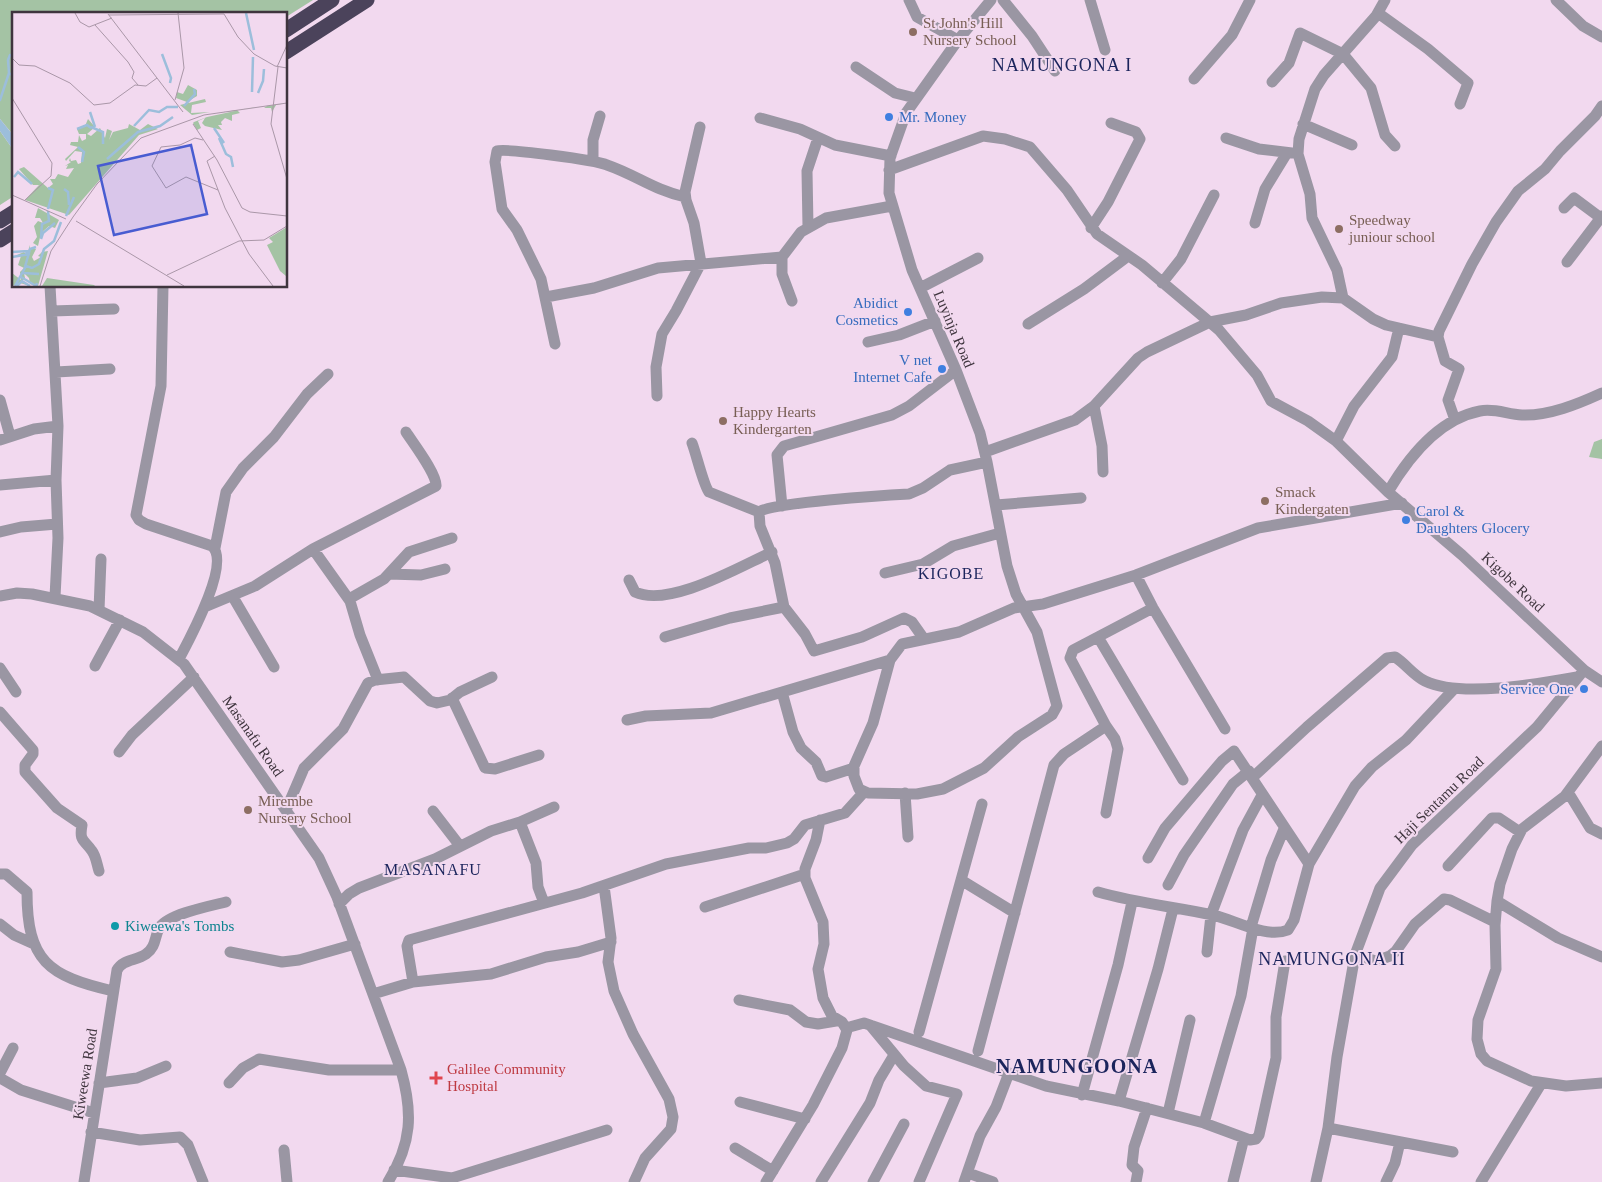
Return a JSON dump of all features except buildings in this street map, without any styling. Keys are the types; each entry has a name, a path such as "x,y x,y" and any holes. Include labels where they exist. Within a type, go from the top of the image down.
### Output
{"highway":[{"path":"288,29 332,0"},
{"path":"288,51 367,0"},
{"path":"0,221 12,213"},
{"path":"0,240 12,232"}],"street":[{"path":"909,0 920,18 958,40"},
{"path":"1003,0 1032,36 1055,71"},
{"path":"1090,0 1105,50"},
{"path":"1194,79 1232,36 1250,0"},
{"path":"1255,223 1265,189 1292,153 1315,89 1378,13 1385,0"},
{"path":"1556,0 1583,26 1602,37"},
{"name":"Luyinja Road","path":"905,793 924,794 943,789 977,773 1010,743 1048,719 1056,711 1057,706 1038,632 1016,594 1007,566 986,457 956,370 906,253 889,193 891,156 903,118 915,98 988,1"},
{"path":"1378,13 1428,49 1468,83 1460,104"},
{"path":"1272,82 1288,63 1300,34 1343,54 1371,88 1385,135 1395,146"},
{"path":"856,67 895,93 915,98"},
{"path":"1455,420 1448,400 1459,369 1445,361 1438,337 1449,308 1472,264 1518,191 1545,170 1602,106"},
{"path":"593,161 594,140 600,116"},
{"path":"760,118 800,129 835,145 891,156"},
{"path":"1092,228 1113,193 1140,139 1136,132 1111,123"},
{"path":"1302,124 1352,145"},
{"path":"657,396 656,367 662,334 675,314 701,263 694,223 685,197 700,127"},
{"name":"Kigobe Road","path":"889,170 983,136 1005,139 1030,147 1067,190 1092,228 1210,322 1239,351 1256,374 1271,400 1308,421 1336,440 1388,492 1462,555 1581,674 1602,682"},
{"path":"808,227 807,171 818,138"},
{"path":"1226,138 1259,149 1292,153"},
{"path":"554,344 541,279 524,243 502,210 495,155 499,149 593,161 620,170 664,192 685,197"},
{"path":"1292,153 1310,194 1312,218 1337,270 1343,298"},
{"path":"1162,283 1181,259 1214,194"},
{"path":"1564,208 1574,198 1601,217 1567,262"},
{"path":"792,301 782,274 782,257 792,242 808,227 832,217 892,206"},
{"path":"1028,324 1084,289 1128,256"},
{"path":"546,297 594,288 658,268 782,257"},
{"path":"920,288 978,258"},
{"path":"50,288 58,426 55,597"},
{"path":"163,288 161,379 136,514 139,520 146,524 198,540 215,548"},
{"path":"759,512 766,508 782,506 909,494 924,488 950,470 1075,420 1094,406 1138,358 1210,322 1246,315 1275,305 1322,297 1343,298 1373,319 1399,328 1438,337"},
{"path":"52,311 114,309"},
{"path":"868,342 890,338 935,320"},
{"path":"1336,440 1354,406 1392,357 1399,328"},
{"path":"56,372 110,369"},
{"path":"782,506 777,455 784,446 892,415 909,406 956,370"},
{"path":"179,658 207,606 217,558 215,548 226,492 243,468 274,437 307,394 328,374"},
{"path":"1388,492 1412,456 1424,443 1455,420 1482,410 1519,415 1545,413 1602,393"},
{"path":"0,400 5,438 34,429 58,426"},
{"path":"1094,406 1102,446 1103,472"},
{"path":"207,606 233,597 255,586 313,549 436,486 436,481 406,432"},
{"path":"692,443 701,468 705,489 759,512"},
{"path":"0,485 56,480"},
{"path":"996,505 1081,498"},
{"path":"908,837 905,793 864,792 857,787 854,768 872,723 890,660 902,644 959,632 1014,608 1043,604 1136,574 1258,528 1402,504"},
{"path":"759,512 760,526 772,552 784,607 805,634 815,651 862,637 904,618 912,622 924,639"},
{"path":"0,532 21,527 57,524"},
{"path":"885,573 923,564 954,546 1000,533"},
{"path":"349,599 375,586 389,574 408,552 452,538"},
{"path":"313,549 349,599 360,635 378,680"},
{"path":"629,580 635,592 654,597 693,588 772,552"},
{"path":"99,610 101,559"},
{"path":"389,574 421,575 444,569"},
{"path":"1136,574 1153,608 1224,729"},
{"name":"Masanafu Road","path":"0,596 17,593 55,597 99,610 143,632 179,658 319,858 340,904 401,1070 410,1111 409,1127 403,1153 393,1177"},
{"path":"233,597 274,667"},
{"path":"665,637 730,618 784,607"},
{"path":"1106,813 1118,749 1115,739 1106,726 1070,658 1073,650 1153,608"},
{"path":"95,666 120,620"},
{"path":"1098,637 1183,780"},
{"path":"1168,885 1184,855 1229,790 1251,775 1387,658 1395,657 1424,680 1454,689 1528,686 1581,674"},
{"path":"627,720 646,716 711,713 853,673 890,660"},
{"path":"0,668 16,692"},
{"name":"Haji Sentamu Road","path":"1316,1182 1328,1128 1337,1057 1355,955 1373,903 1401,857 1537,727 1581,674"},
{"path":"119,752 132,735 194,677"},
{"path":"286,810 304,768 343,729 364,688 372,681 404,677 430,701 440,703 492,678"},
{"path":"1098,892 1132,902 1211,915 1279,933 1288,930 1294,920 1309,864 1355,786 1372,768 1406,740 1454,689"},
{"path":"782,692 793,732 801,748 816,762 822,776 826,777 854,768"},
{"path":"452,698 479,759 486,768 495,770 540,755"},
{"path":"0,712 33,750 33,754 25,766 25,772 57,808 82,825 84,844 92,851 99,871"},
{"path":"978,1051 1054,765 1064,754 1106,726"},
{"path":"1602,746 1568,792 1526,825 1520,832 1504,870 1497,901 1495,922 1497,965 1478,1020 1478,1047 1487,1061 1541,1084 1566,1086 1602,1084"},
{"path":"1148,858 1165,828 1222,761 1234,751 1309,864"},
{"path":"413,982 407,946 409,940 604,886 666,864 787,843 794,839 802,827 845,812 864,792"},
{"path":"1568,792 1590,828 1602,834"},
{"path":"1206,952 1211,915 1243,830 1262,795"},
{"path":"919,1032 982,804"},
{"path":"340,904 349,894 359,888 428,862 491,830 520,822 554,807"},
{"path":"433,811 460,846"},
{"path":"1448,866 1492,818 1499,818 1520,832"},
{"path":"820,820 804,874 823,922 824,944 818,969 823,998 836,1020"},
{"path":"520,822 536,864 538,888 544,903"},
{"path":"1204,1123 1239,1002 1252,927 1270,860 1284,829"},
{"path":"0,874 6,874 27,892 28,926 34,944 44,959 59,972 84,984 113,991"},
{"path":"705,907 804,874"},
{"path":"961,880 1015,913"},
{"path":"604,886 608,899 611,942 608,962 614,991 633,1034 669,1098 673,1118 671,1129 645,1158 634,1182"},
{"path":"1355,955 1376,961 1390,956 1396,951 1415,924 1444,899 1450,900 1495,922"},
{"path":"1497,901 1558,938 1602,957"},
{"name":"Kiweewa Road","path":"84,1182 117,970 123,963 138,958 152,948 159,928 169,920 226,902"},
{"path":"1082,1095 1118,965 1132,902"},
{"path":"1119,1101 1158,969 1173,909"},
{"path":"0,924 14,935 34,944"},
{"path":"373,994 413,982 484,976 546,957 578,952 611,942"},
{"path":"230,952 282,962 299,960 355,944"},
{"path":"846,1028 864,1023 1009,1073 1082,1095 1119,1101 1168,1113 1253,1140 1259,1135 1271,1089 1277,1051 1276,1017 1285,961"},
{"path":"739,1000 790,1010 806,1022 818,1024 836,1020 842,1022 846,1028 842,1048 805,1119 766,1182"},
{"path":"1168,1113 1190,1020"},
{"path":"870,1025 894,1054 926,1086 957,1094 919,1182"},
{"path":"0,1073 13,1048"},
{"path":"822,1182 870,1103 894,1054"},
{"path":"229,1083 243,1068 259,1059 329,1070 401,1070"},
{"path":"98,1083 132,1079 166,1066"},
{"path":"993,1182 966,1178 980,1136 996,1106 1009,1073"},
{"path":"0,1078 21,1090 94,1113"},
{"path":"1481,1182 1541,1084"},
{"path":"740,1102 805,1119"},
{"path":"1136,1182 1138,1171 1132,1166 1134,1146 1147,1108"},
{"path":"873,1182 904,1124"},
{"path":"1328,1128 1453,1152"},
{"path":"393,1177 452,1178 607,1130"},
{"path":"91,1132 140,1140 180,1137 188,1145 203,1182"},
{"path":"1233,1182 1244,1138"},
{"path":"1386,1182 1397,1159 1400,1142"},
{"path":"735,1148 773,1172"},
{"path":"284,1150 287,1182"}],"green space":[{"path":"0,0 313,0 288,16 288,12 12,12 12,134 0,119"},
{"path":"0,131 12,148 12,197 0,205"},
{"path":"1602,439 1602,459 1589,457 1594,442"}],"water":[{"path":"0,119 12,134 12,148 0,131"}],"waterway":[{"path":"0,100 9,73 8,60 10,55"}],"place":[{"name":"St John's Hill Nursery School","path":"913,32"},
{"name":"Mr. Money","path":"889,117"},
{"name":"Speedway juniour school","path":"1339,229"},
{"name":"Abidict Cosmetics","path":"908,312"},
{"name":"V net Internet Cafe","path":"942,369"},
{"name":"Happy Hearts Kindergarten","path":"723,421"},
{"name":"Smack Kindergaten","path":"1265,501"},
{"name":"Carol & Daughters Glocery","path":"1406,520"},
{"name":"Service One","path":"1584,689"},
{"name":"Mirembe Nursery School","path":"248,810"},
{"name":"Kiweewa's Tombs","path":"115,926"},
{"name":"Galilee Community Hospital","path":"436,1078"}],"district":[{"name":"NAMUNGONA I","path":"1062,65"},
{"name":"KIGOBE","path":"951,573"},
{"name":"MASANAFU","path":"433,869"},
{"name":"NAMUNGONA II","path":"1332,959"},
{"name":"NAMUNGOONA","path":"1077,1066"}]}
